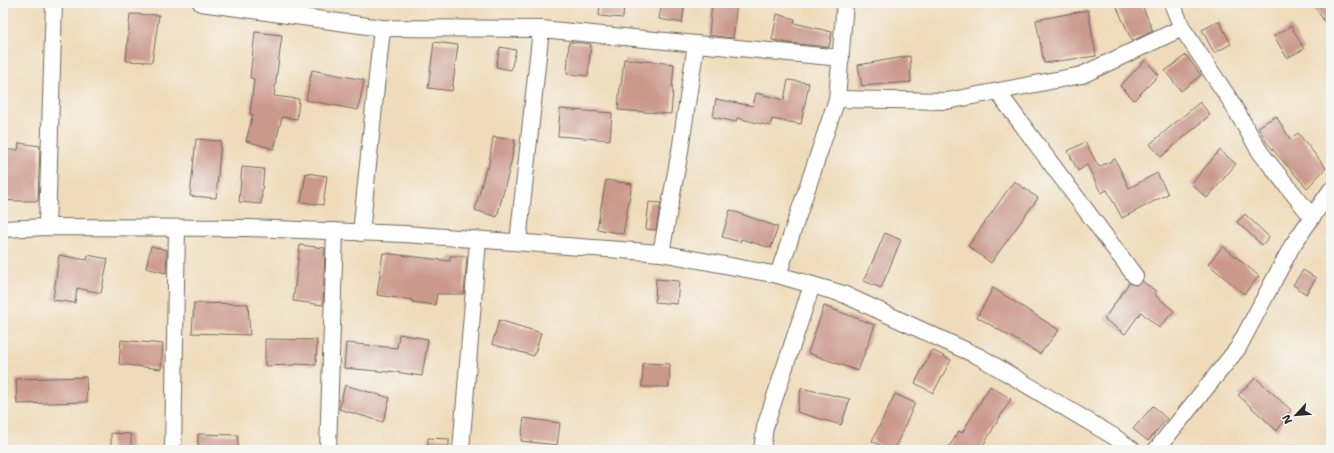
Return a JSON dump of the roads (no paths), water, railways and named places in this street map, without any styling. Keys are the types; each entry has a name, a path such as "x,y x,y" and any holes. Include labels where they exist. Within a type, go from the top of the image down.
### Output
{"street":[{"path":"47,227 54,3"},
{"path":"201,3 382,28 541,30 840,58"},
{"path":"778,275 837,99 845,3"},
{"path":"1172,3 1182,28 1230,100 1260,152 1312,217"},
{"path":"361,233 382,28"},
{"path":"837,99 947,101 1082,75 1182,28"},
{"path":"518,242 541,30"},
{"path":"661,253 680,151 696,44"},
{"path":"997,91 1134,276"},
{"path":"1156,450 1238,348 1292,246 1331,190"},
{"path":"3,229 47,227 249,228 518,242 661,253 778,275 843,294 980,357 1113,436 1133,450"},
{"path":"173,450 177,228"},
{"path":"328,450 335,232"},
{"path":"461,450 478,240"},
{"path":"762,450 765,427 812,285"}]}
